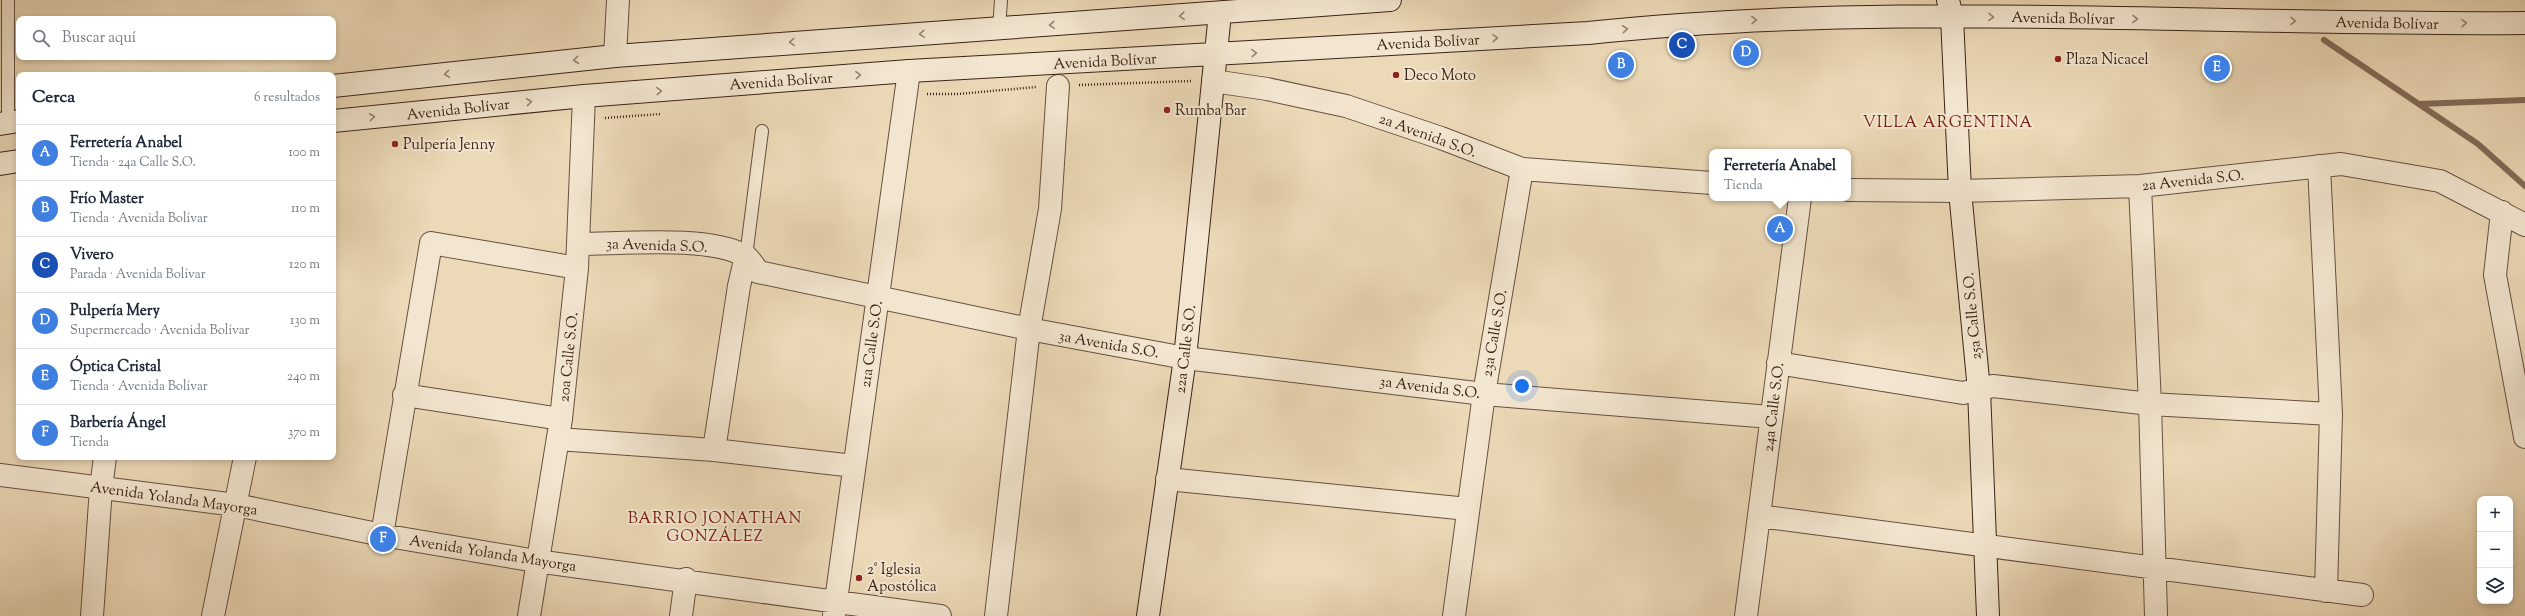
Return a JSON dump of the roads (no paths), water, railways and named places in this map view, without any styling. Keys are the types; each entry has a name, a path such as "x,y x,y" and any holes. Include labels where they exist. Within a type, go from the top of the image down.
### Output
{"street":[{"path":"615,56 618,0"},
{"path":"336,86 615,56 999,29 1221,6 1390,0"},
{"path":"1213,81 1221,6"},
{"name":"Avenida Bolívar","path":"336,121 584,96 909,71 1588,33 1681,23 1847,16 1954,6 2259,20 2327,22 2525,23"},
{"name":"25a Calle S.O.","path":"1954,6 1960,191 1979,390 1988,616"},
{"name":"21a Calle S.O.","path":"834,609 909,71"},
{"name":"2a Avenida S.O.","path":"1213,81 1267,89 1346,106 1441,138 1522,169 1709,183"},
{"name":"22a Calle S.O.","path":"1148,616 1185,358 1213,81"},
{"path":"996,616 1029,329 1050,209 1058,86"},
{"name":"20a Calle S.O.","path":"529,616 536,561 560,429 577,268 584,96"},
{"path":"0,164 16,161"},
{"name":"2a Avenida S.O.","path":"1851,190 1960,191 2140,186 2341,164 2440,181 2502,212 2525,226"},
{"path":"2318,166 2331,414 2326,591"},
{"name":"23a Calle S.O.","path":"1454,616 1484,394 1522,169"},
{"path":"2140,186 2150,404 2156,616"},
{"name":"24a Calle S.O.","path":"1746,616 1800,201"},
{"path":"2502,212 2495,275 2525,437"},
{"path":"382,535 404,395 431,244 577,268"},
{"name":"3a Avenida S.O.","path":"578,244 703,244 734,251 746,256 758,272 1029,329 1185,358 1484,394 1771,417"},
{"path":"714,450 739,286 746,256"},
{"path":"1778,363 1964,393 1993,386 2150,404 2331,414"},
{"path":"404,395 560,429 714,450 854,466"},
{"path":"92,616 101,488 105,460"},
{"path":"213,616 244,460"},
{"name":"Avenida Yolanda Mayorga","path":"0,475 236,505 382,535 536,561 686,580 834,609 940,616"},
{"path":"1167,480 1468,509"},
{"path":"1759,516 2362,595"},
{"path":"681,616 686,580"}],"lane":[{"path":"8,0 9,122"},
{"path":"999,29 1001,0"},
{"path":"746,256 762,131"}],"waterway":[{"path":"2324,40 2478,144 2525,186"},
{"path":"2419,104 2525,100"}],"place":[{"name":"Vivero","path":"1682,45"},
{"name":"Pulpería Mery","path":"1746,53"},
{"name":"Plaza Nicacel","path":"2058,59"},
{"name":"Frío Master","path":"1621,65"},
{"name":"Óptica Cristal","path":"2217,68"},
{"name":"Deco Moto","path":"1396,75"},
{"name":"Rumba Bar","path":"1167,110"},
{"name":"Pulpería Jenny","path":"395,144"},
{"name":"Ferretería Anabel","path":"1780,229"},
{"name":"Barbería Ángel","path":"383,539"},
{"name":"2° Iglesia Apostólica","path":"859,578"}],"district":[{"name":"VILLA ARGENTINA","path":"1948,121"},
{"name":"BARRIO JONATHAN GONZÁLEZ","path":"715,526"}]}
